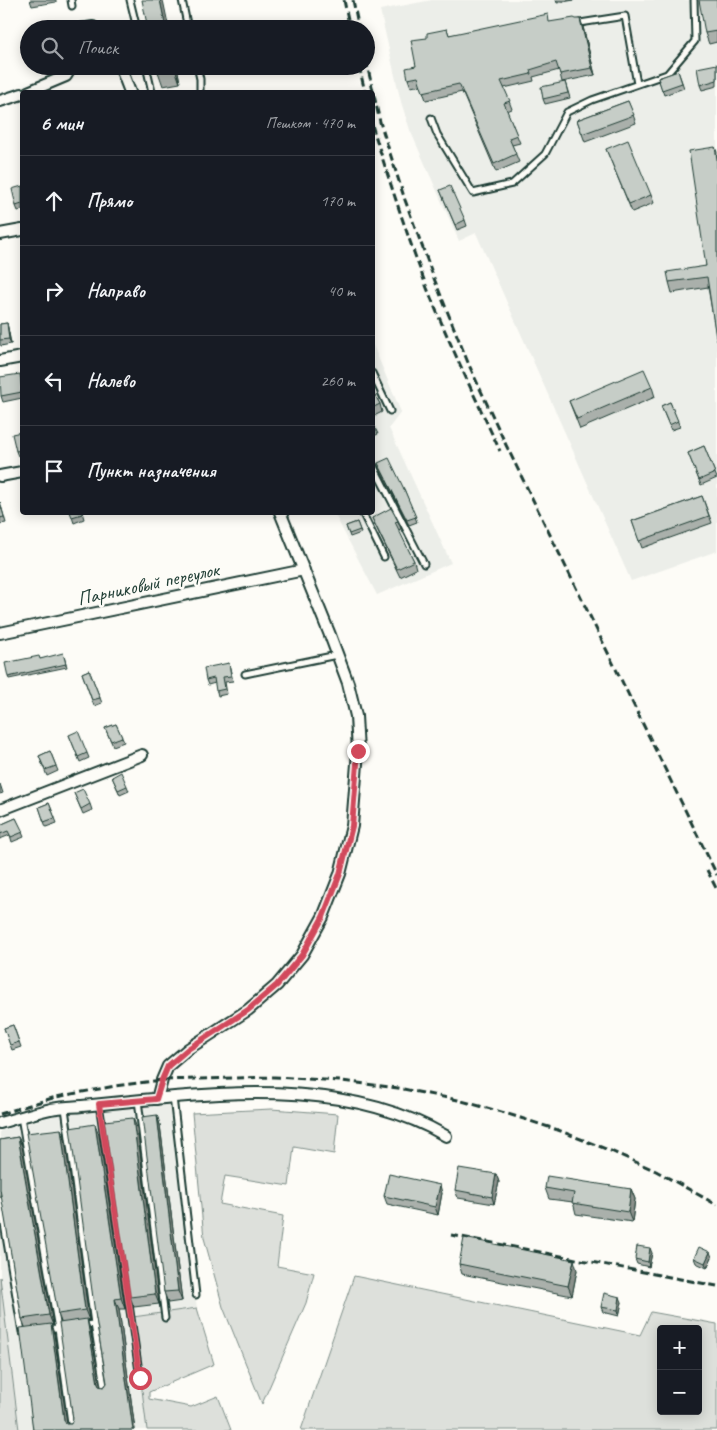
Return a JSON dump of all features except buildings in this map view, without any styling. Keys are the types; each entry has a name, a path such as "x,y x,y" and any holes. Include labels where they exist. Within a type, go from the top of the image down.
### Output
{"street":[{"path":"33,90 67,75"},
{"path":"123,75 129,90"},
{"path":"0,101 20,95"},
{"path":"0,234 20,230"},
{"path":"0,361 20,357"},
{"path":"0,476 20,472"},
{"path":"156,1099 168,1066 188,1049 248,1010 277,985 302,955 330,900 340,874 352,826 358,751 356,716 348,683 338,655 281,515"},
{"name":"Парниковый переулок","path":"0,633 304,570"},
{"path":"0,810 142,755"},
{"path":"0,1123 52,1109 209,1094 266,1093 321,1096 365,1104 426,1125 446,1136"}],"lane":[{"path":"130,0 135,20"},
{"path":"182,0 186,20"},
{"path":"431,118 437,134 473,193 512,184 545,154 567,112 592,100 667,74 696,41 694,0"},
{"path":"580,23 626,16 637,84"},
{"path":"148,75 152,90"},
{"path":"199,75 200,90"},
{"path":"375,378 390,411"},
{"path":"375,469 424,564"},
{"path":"363,515 384,557"},
{"path":"245,674 338,655"},
{"path":"173,1097 196,1295"},
{"path":"138,1100 165,1318"},
{"path":"99,1104 140,1378"},
{"path":"65,1108 94,1324 106,1393"},
{"path":"21,1117 58,1329 72,1430"},
{"path":"0,1200 22,1334 31,1332"},
{"path":"76,1326 94,1324"},
{"path":"40,1331 67,1328"}],"shaded area":[{"path":"432,0 717,0 717,551 631,581 476,233 459,241 410,130 401,102 380,10"},
{"path":"375,350 401,412 389,428 451,563 377,595 335,515 375,515"},
{"path":"170,1104 197,1308 133,1317 147,1430 19,1430 0,1277 0,1131 67,1112"},
{"path":"271,1109 338,1114 334,1154 294,1147 289,1186 225,1176 220,1204 283,1216 277,1266 314,1273 306,1303 262,1404 223,1307 204,1238 192,1113"},
{"path":"354,1276 640,1335 651,1312 717,1324 717,1430 301,1430"},
{"path":"0,1277 19,1430 0,1430"},
{"path":"197,1308 214,1364 149,1392 149,1399 191,1407 218,1396 231,1430 147,1430 133,1317"}],"railway":[{"path":"344,0 348,20"},
{"path":"353,0 357,20"},
{"path":"361,75 365,90"},
{"path":"369,75 373,90"},
{"path":"375,100 380,122 405,200 469,365 506,445 717,875"},
{"path":"375,134 427,288 453,350 500,451"},
{"path":"707,870 717,890"},
{"path":"0,1114 56,1097 115,1086 162,1080 274,1077 341,1081 398,1088 458,1100 558,1130 656,1171 717,1205"},
{"path":"451,1235 717,1286"}],"route":[{"path":"140,1378 99,1104 156,1099 168,1066 188,1049 248,1010 277,985 302,955 323,917 340,874 352,826 358,751"}]}
